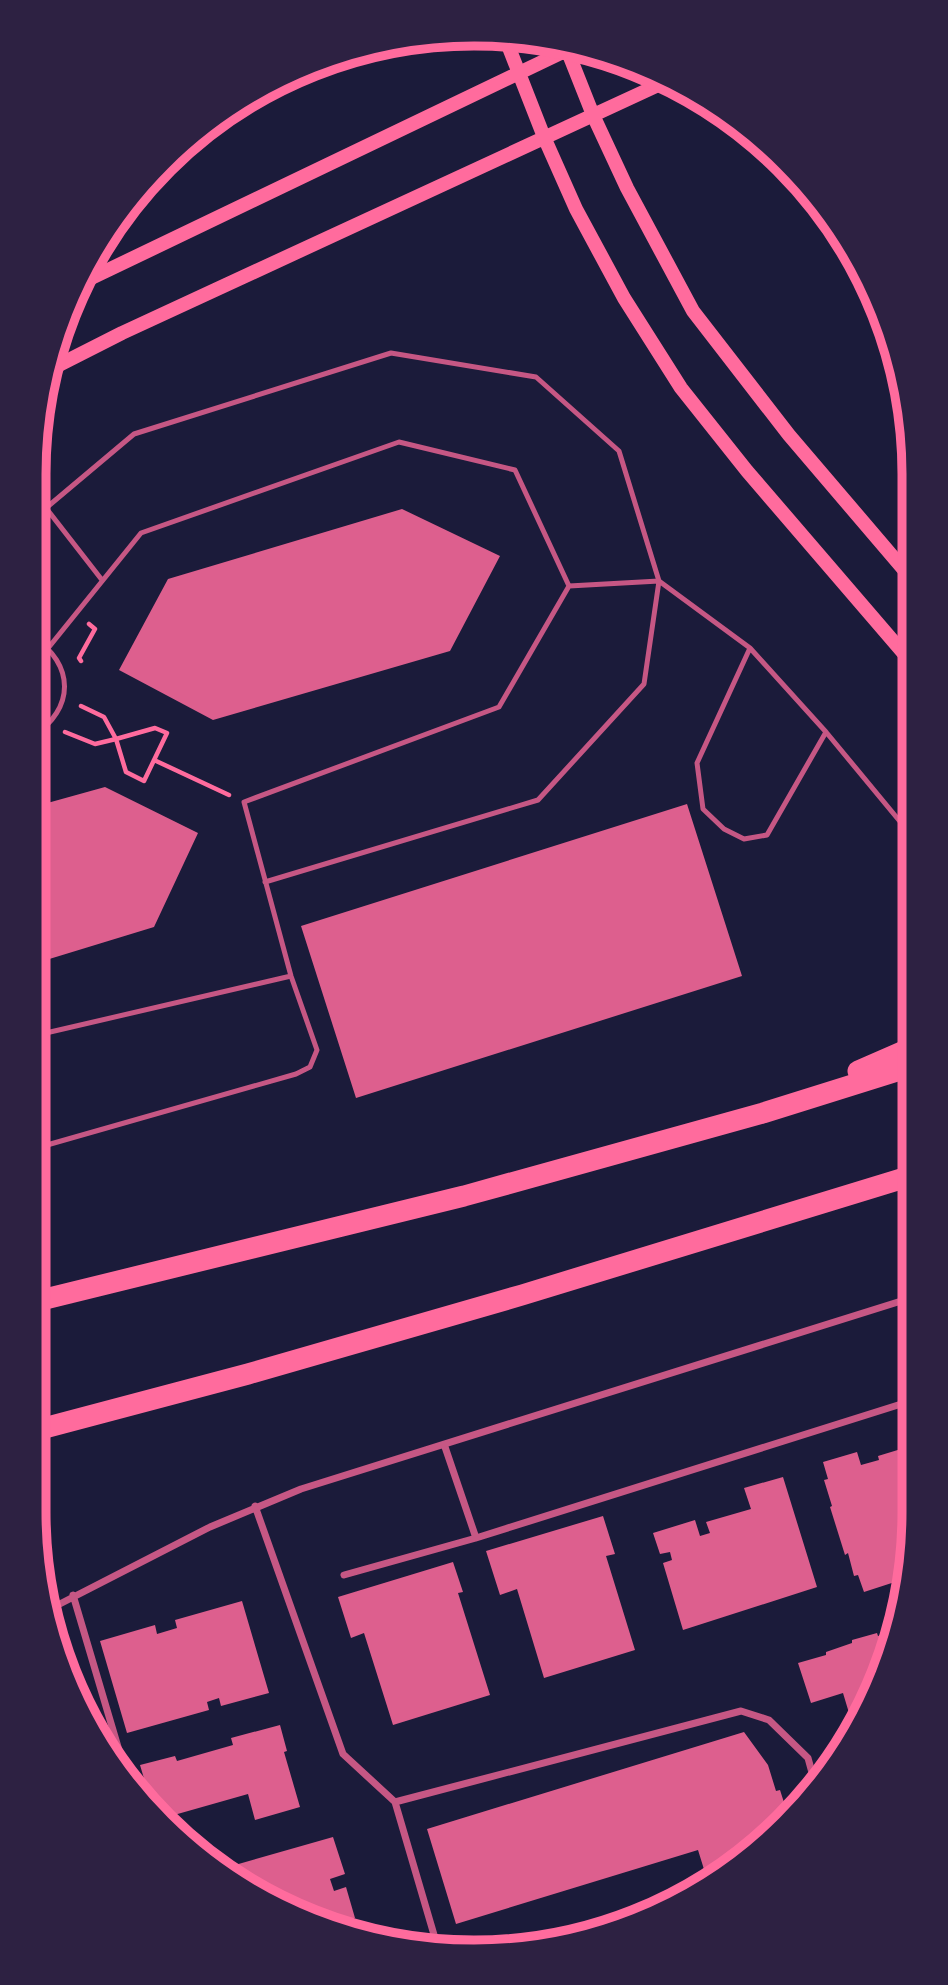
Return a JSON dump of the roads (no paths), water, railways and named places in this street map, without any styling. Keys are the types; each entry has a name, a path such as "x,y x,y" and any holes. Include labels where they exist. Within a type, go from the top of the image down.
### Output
{"highway":[{"path":"763,1113 902,1052"},
{"path":"45,1298 464,1196 763,1113 902,1069"},
{"path":"45,1428 248,1374 509,1299 902,1179"}],"main road":[{"path":"509,47 576,209 624,298 681,388 747,471 902,651"},
{"path":"94,277 561,55"},
{"path":"569,56 627,188 693,311 789,435 902,567"},
{"path":"60,365 122,333 655,86"}],"street":[{"path":"56,1605 255,1506 301,1489 902,1301"},
{"path":"344,1574 476,1538 902,1404"},
{"path":"444,1444 476,1538"},
{"path":"255,1506 343,1754 395,1802 436,1938"},
{"path":"73,1595 119,1751"},
{"path":"395,1802 741,1711 769,1720 808,1758 812,1774"}],"lane":[{"path":"102,580 46,508 134,434 391,353 536,377 619,451 659,581 644,684 538,800 265,883"},
{"path":"49,647 141,533 399,442 515,470 569,586"},
{"path":"569,586 659,581 750,648 826,732 902,824"},
{"path":"45,1146 296,1074 310,1067 317,1050 290,976 244,802 499,707 569,586"},
{"path":"45,644 59,661 65,679 64,697 58,713 45,728"},
{"path":"750,648 697,763 703,809 724,829 744,839 767,835 826,732"},
{"path":"45,1033 290,976"}]}
